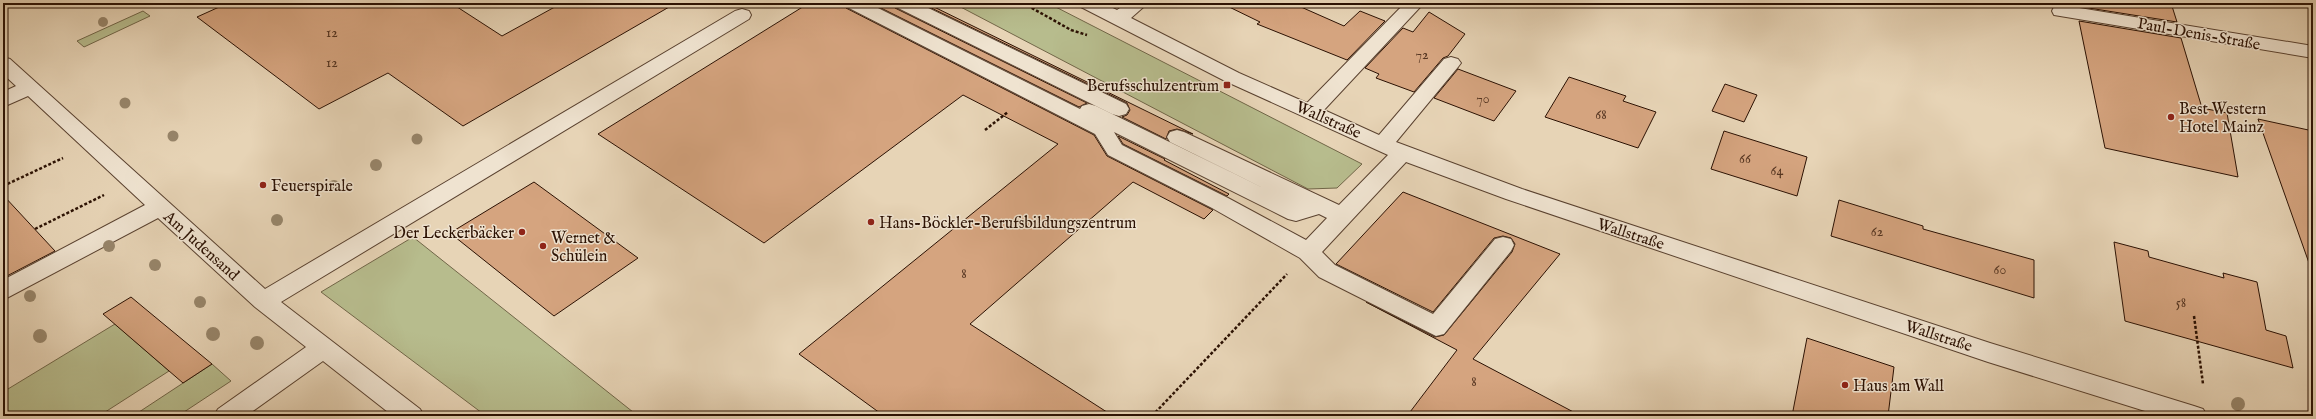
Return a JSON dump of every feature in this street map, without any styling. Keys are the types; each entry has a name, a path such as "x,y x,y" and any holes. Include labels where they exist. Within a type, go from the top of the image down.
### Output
{"street":[{"path":"854,3 1102,129 1115,150 1220,203 1308,252 1327,271 1436,327 1503,245"},
{"path":"872,3 1296,213 1321,206"},
{"path":"903,3 1342,216"},
{"name":"Wallstraße","path":"1088,3 1232,77 1392,148 1529,199 1988,352 2194,416"},
{"path":"1118,18 1138,3"},
{"path":"1311,111 1415,3"},
{"name":"Paul-Denis-Straße","path":"2061,11 2313,52"},
{"path":"263,300 742,15"},
{"name":"Am Judensand","path":"3,63 91,145 263,300 411,416"},
{"path":"1308,252 1342,216 1392,148 1451,63"},
{"path":"3,100 29,88"},
{"path":"3,291 160,207"},
{"path":"227,416 323,348"}],"path":[{"path":"1023,3 1070,30 1088,36"},
{"path":"2309,3 2313,10"},
{"path":"985,130 1002,116"},
{"path":"3,186 91,145"},
{"path":"35,230 131,181"},
{"path":"1152,416 1308,252"},
{"path":"2194,316 2203,384"}],"green space":[{"path":"953,3 1048,3 1362,164 1337,188 1308,189"},
{"path":"143,11 150,16 84,47 77,41"},
{"path":"413,237 638,416 486,416 321,292"},
{"path":"115,324 169,371 99,416 3,416 3,392"},
{"path":"212,364 231,381 178,416 133,416"}],"building":[{"path":"228,3 451,3 502,36 562,3 676,3 463,126 388,73 319,109 197,17"},
{"path":"809,3 844,3 846,8 1094,135 1107,156 1213,210 1204,219 1133,182 970,324 1113,416 884,416 799,354 1058,144 963,95 764,243 598,134"},
{"path":"871,3 893,3 895,8 1087,103 1079,107"},
{"path":"921,3 926,3 1193,134 1177,129 1169,131 1166,139 1122,117 1127,115 1130,110 1127,103"},
{"path":"1221,3 1292,3 1344,26 1360,11 1385,21 1347,60 1257,24 1260,22"},
{"path":"2075,3 2171,3 2177,22 2076,6"},
{"path":"1429,12 1465,34 1448,56 1443,58 1414,92 1376,78 1379,74 1365,68 1403,28 1413,32"},
{"name":"Best Western Hotel Mainz","path":"2079,21 2181,38 2202,108 2227,113 2238,177 2105,148"},
{"path":"1458,69 1516,91 1494,121 1434,98"},
{"path":"1569,77 1626,96 1623,101 1656,112 1638,148 1545,117"},
{"path":"1725,84 1757,95 1744,122 1712,111"},
{"path":"2258,119 2313,131 2313,262 2309,263"},
{"path":"1724,131 1807,157 1797,196 1711,169"},
{"path":"1118,136 1165,159 1164,160 1229,194 1227,196 1123,144"},
{"name":"Wernet & Schülein","path":"534,182 638,258 554,316 450,233"},
{"path":"1403,192 1560,254 1473,359 1581,416 1407,416 1457,350 1366,302 1435,337 1444,335 1512,252 1515,244 1511,238 1503,236 1494,238 1433,312 1336,264"},
{"path":"3,195 55,251 3,278"},
{"path":"1839,200 1923,226 1923,229 2034,260 2034,298 1831,236"},
{"path":"2114,242 2148,251 2149,257 2224,278 2223,273 2257,282 2266,330 2286,336 2293,368 2125,321"},
{"path":"131,297 212,364 183,383 103,314"},
{"name":"Haus am Wall","path":"1807,338 1894,367 1888,416 1792,416"}],"place":[{"name":"Berufsschulzentrum","path":"1227,85"},
{"name":"Best Western Hotel Mainz","path":"2171,117"},
{"name":"Feuerspirale","path":"263,185"},
{"name":"Hans-Böckler-Berufsbildungszentrum","path":"871,222"},
{"name":"Der Leckerbäcker","path":"522,232"},
{"name":"Wernet & Schülein","path":"543,246"},
{"name":"Haus am Wall","path":"1845,385"}]}
